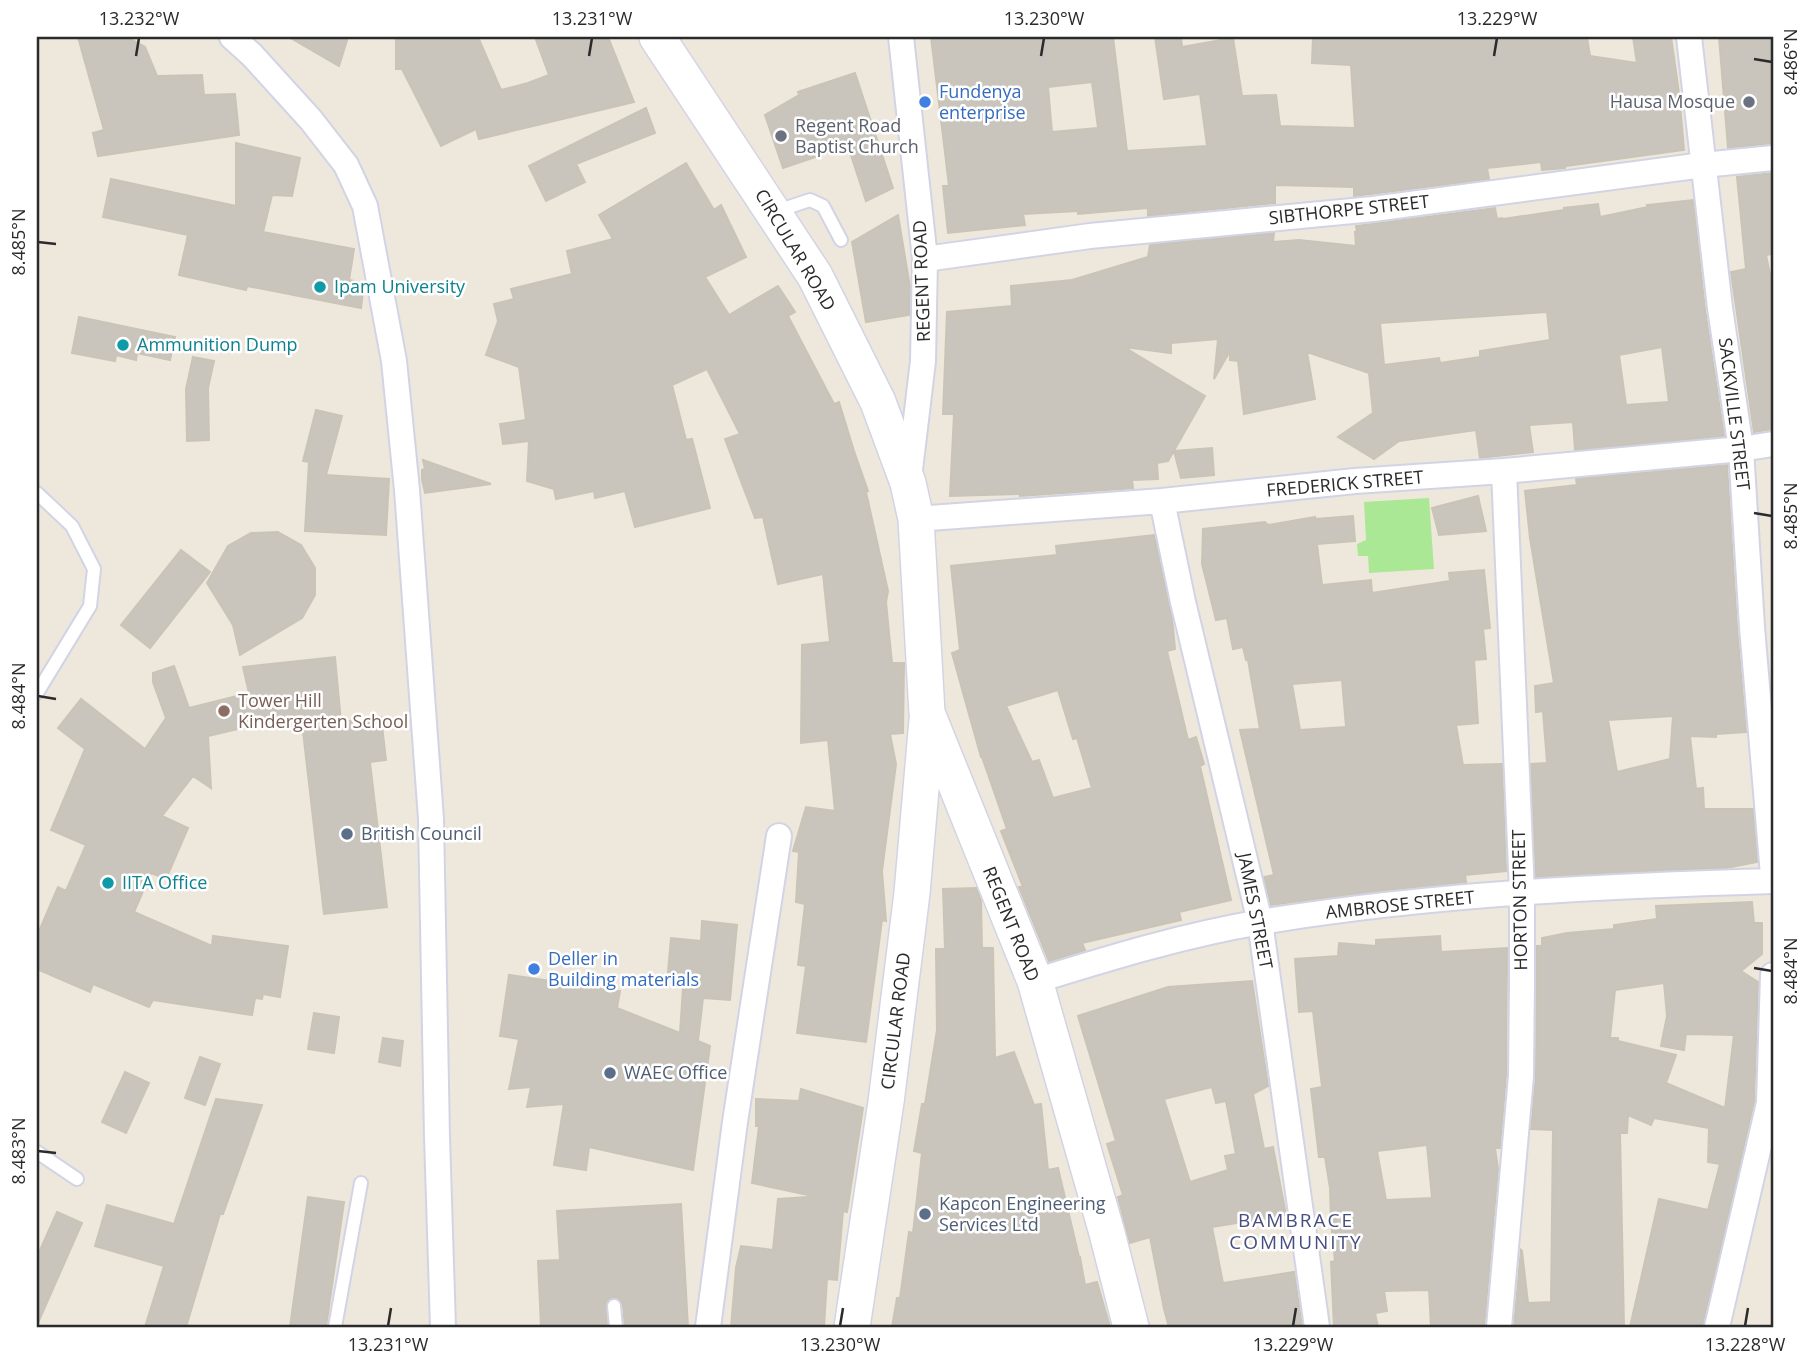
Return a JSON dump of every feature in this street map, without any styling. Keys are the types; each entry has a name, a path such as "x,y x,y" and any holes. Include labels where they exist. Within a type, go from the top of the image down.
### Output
{"main road":[{"name":"CIRCULAR ROAD","path":"657,37 815,276 878,401 908,483 916,519"},
{"name":"REGENT ROAD","path":"916,519 927,713 1035,981 1131,1327"},
{"name":"CIRCULAR ROAD","path":"852,1327 886,1102 907,932 927,713"}],"street":[{"path":"232,37 311,120 346,165 365,206 394,361 407,490 431,819 436,1124 443,1327"},
{"name":"REGENT ROAD","path":"901,37 925,259 923,361 908,483"},
{"name":"SACKVILLE STREET","path":"1689,37 1720,309 1741,449 1752,627 1773,878"},
{"name":"SIBTHORPE STREET","path":"925,259 1090,236 1373,209 1773,158"},
{"name":"FREDERICK STREET","path":"916,519 1162,500 1354,481 1504,471 1773,444"},
{"name":"HORTON STREET","path":"1499,1327 1521,1076 1522,892 1504,471"},
{"name":"JAMES STREET","path":"1162,500 1183,602 1260,922 1317,1327"},
{"path":"708,1327 735,1122 779,836"},
{"name":"AMBROSE STREET","path":"1035,981 1160,943 1260,922 1394,904 1522,892 1773,878"},
{"path":"1717,1327 1771,1104 1773,975"}],"lane":[{"path":"773,213 810,200 823,206 841,240"},
{"path":"37,493 72,526 94,569 90,606 37,693"},
{"path":"37,1152 77,1179"},
{"path":"335,1327 360,1183"},
{"path":"614,1307 616,1327"}],"green space":[{"path":"1429,498 1434,569 1369,573 1368,556 1358,556 1357,544 1366,540 1364,502"}],"building":[{"path":"78,37 127,37 145,47 157,76 202,75 204,95 235,94 239,135 98,156 93,133 104,130"},
{"path":"289,37 348,37 339,66"},
{"path":"396,37 478,37 501,90 549,75 535,37 608,37 634,102 479,139 476,129 441,146 402,69 396,69"},
{"path":"931,37 1113,37 1127,151 1207,146 1200,94 1164,99 1155,37 1181,37 1182,47 1233,38 1242,96 1276,95 1280,126 1355,128 1351,65 1312,63 1313,37 1587,37 1590,56 1637,63 1633,37 1671,37 1684,150 1565,168 1542,170 1541,162 1487,168 1489,179 1354,196 1354,187 1275,185 1275,203 1148,216 1148,208 1078,214 1078,211 1023,214 1025,225 948,233 943,186 949,186","holes":["1092,82 1098,128 1052,132 1048,87"]},
{"name":"Hausa Mosque","path":"1719,37 1773,37 1773,143 1728,148"},
{"path":"855,73 893,188 866,201 848,146 783,168 765,115 799,95 798,92"},
{"path":"646,108 655,133 576,164 585,182 546,201 529,166"},
{"path":"236,143 300,158 292,196 272,195 263,232 354,249 349,280 364,283 361,308 247,286 246,290 179,275 188,235 103,217 111,179 236,206"},
{"path":"686,163 714,210 721,205 746,257 705,277 729,315 778,286 795,312 788,316 834,404 839,402 868,491 866,492 888,591 886,602 892,663 904,663 903,733 890,734 896,764 882,871 886,921 882,920 866,1042 797,1033 806,966 798,965 805,904 796,902 799,852 793,851 806,807 835,811 828,740 801,743 802,645 830,642 823,574 778,584 763,517 755,518 725,439 740,434 707,369 672,385 686,440 692,439 710,508 635,527 625,491 595,498 594,491 556,499 554,489 527,481 529,441 503,444 500,424 526,420 519,367 486,355 498,321 494,304 514,299 511,289 572,274 567,251 613,239 599,215"},
{"path":"1773,173 1773,254 1766,255 1773,289 1773,429 1754,432 1731,272 1746,269 1737,177"},
{"path":"1693,200 1705,310 1724,436 1575,450 1573,422 1529,425 1533,452 1480,458 1476,430 1399,441 1374,459 1338,437 1373,413 1369,373 1307,352 1315,399 1244,414 1238,361 1230,360 1230,351 1214,379 1218,339 1171,343 1171,353 1124,347 1205,396 1168,461 1157,463 1158,479 1132,480 1133,488 1020,496 950,496 954,414 943,414 947,312 1012,306 1011,286 1072,280 1148,257 1150,245 1274,233 1273,242 1299,240 1356,246 1356,226 1495,208 1497,219 1503,219 1598,204 1600,217 1648,207 1647,205","holes":["1547,312 1550,340 1480,351 1480,357 1440,363 1439,358 1384,365 1380,323","1662,347 1669,402 1626,405 1619,355"]},
{"path":"898,215 910,287 909,315 866,322 852,242"},
{"name":"Ammunition Dump","path":"79,317 175,337 170,360 137,353 136,360 116,355 115,361 72,353"},
{"path":"193,357 214,361 208,388 209,440 187,441 186,389"},
{"path":"316,410 342,416 326,475 389,479 386,535 305,531 309,462 303,461"},
{"path":"1212,448 1214,475 1181,478 1174,451"},
{"path":"423,460 491,484 425,493 422,479 422,470 425,469"},
{"path":"1727,465 1746,732 1716,734 1716,737 1690,736 1696,789 1703,788 1704,809 1753,809 1757,862 1726,868 1536,877 1531,764 1547,763 1543,711 1536,712 1535,686 1554,683 1525,491 1577,485 1576,479","holes":["1673,716 1670,759 1617,772 1608,720"]},
{"path":"1478,496 1486,531 1439,535 1432,508"},
{"path":"1353,516 1355,541 1317,544 1322,585 1371,580 1372,593 1450,581 1449,573 1484,570 1490,628 1483,629 1486,659 1474,660 1478,723 1456,725 1463,765 1502,764 1506,871 1465,875 1466,882 1271,905 1264,877 1274,875 1240,730 1260,729 1248,660 1243,647 1233,649 1227,618 1216,620 1202,564 1203,529","holes":["1342,680 1346,727 1300,730 1292,684"]},
{"path":"278,532 301,545 315,568 315,595 302,618 240,655 233,625 207,583 228,546 251,533"},
{"path":"1154,535 1172,618 1175,649 1167,651 1188,740 1196,737 1204,764 1200,766 1231,900 1179,912 1181,920 1082,943 1085,950 1049,961 1019,887 1023,887 1001,831 1007,829 981,757 952,653 960,650 951,566 1057,555 1056,546","holes":["1058,690 1073,739 1077,738 1092,788 1053,798 1039,760 1032,762 1006,706"]},
{"path":"181,550 210,572 150,648 121,625"},
{"path":"335,657 341,722 381,717 386,760 370,762 387,907 324,914 301,714 208,736 211,788 193,776 162,816 188,828 166,879 151,873 134,912 212,946 213,936 288,946 280,997 263,994 262,999 255,998 252,1015 153,1000 149,1007 93,984 90,992 37,969 37,936 58,887 66,891 86,845 51,830 85,749 58,728 81,699 145,749 166,718 153,682 153,673 174,666 189,708 249,693 243,667"},
{"path":"976,888 981,901 982,948 993,948 995,1058 1014,1052 1034,1105 1041,1104 1048,1170 1058,1168 1085,1285 1097,1282 1110,1327 892,1327 897,1298 900,1298 909,1232 913,1233 922,1153 914,1151 937,1030 936,949 945,949 943,889"},
{"path":"1752,902 1754,923 1762,923 1762,954 1741,971 1758,982 1754,1101 1703,1327 1630,1327 1659,1199 1708,1210 1720,1164 1708,1162 1709,1128 1654,1118 1651,1125 1628,1115 1627,1133 1620,1133 1624,1327 1514,1327 1521,1250 1528,1303 1551,1302 1553,1130 1531,1129 1536,1076 1537,946 1542,946 1542,938 1614,929 1614,925 1657,919 1656,906","holes":["1664,983 1667,1016 1661,1046 1684,1050 1686,1034 1734,1035 1725,1108 1666,1083 1676,1055 1610,1038 1615,990"]},
{"name":"WAEC Office","path":"702,921 737,925 730,1000 703,998 698,1041 710,1046 693,1170 589,1147 586,1170 554,1165 564,1104 527,1107 531,1087 509,1089 519,1039 500,1036 509,975 620,991 617,1008 680,1033 684,973 668,972 671,938 701,941"},
{"path":"1440,936 1441,952 1507,948 1506,1075 1500,1148 1495,1148 1498,1169 1484,1327 1431,1327 1429,1290 1384,1291 1387,1311 1375,1313 1378,1327 1334,1327 1331,1262 1335,1261 1330,1188 1325,1157 1319,1157 1311,1089 1322,1087 1313,1011 1299,1012 1295,959 1338,956 1339,943 1376,946 1376,940","holes":["1427,1145 1432,1198 1386,1200 1377,1151"]},
{"path":"1252,981 1268,1086 1253,1094 1264,1149 1273,1147 1286,1215 1212,1227 1223,1283 1294,1272 1302,1327 1169,1327 1150,1237 1130,1243 1118,1197 1123,1195 1107,1144 1116,1141 1078,1016 1168,987","holes":["1212,1087 1216,1103 1226,1101 1236,1154 1225,1156 1228,1170 1190,1182 1164,1099"]},
{"path":"314,1013 339,1017 334,1053 308,1049"},
{"path":"383,1038 403,1041 400,1066 379,1062"},
{"path":"200,1057 220,1064 205,1105 185,1098"},
{"path":"125,1072 149,1083 126,1133 102,1122"},
{"path":"801,1089 863,1108 847,1212 843,1211 837,1280 827,1279 824,1327 731,1327 736,1268 741,1246 773,1250 778,1199 808,1197 752,1183 759,1126 756,1126 756,1099 799,1101"},
{"path":"216,1099 262,1105 223,1214 220,1214 186,1327 145,1327 164,1266 95,1246 107,1205 174,1224"},
{"path":"308,1197 344,1202 326,1327 290,1327"},
{"path":"681,1204 688,1327 625,1327 623,1305 614,1297 606,1303 607,1327 541,1327 538,1261 560,1260 557,1211"},
{"path":"57,1212 82,1223 37,1325 37,1257"}],"place":[{"name":"Fundenya enterprise","path":"925,102"},
{"name":"Hausa Mosque","path":"1749,102"},
{"name":"Regent Road Baptist Church","path":"781,136"},
{"name":"Ipam University","path":"320,287"},
{"name":"Ammunition Dump","path":"123,345"},
{"name":"Tower Hill Kindergerten School","path":"224,711"},
{"name":"British Council","path":"347,834"},
{"name":"IITA Office","path":"108,883"},
{"name":"Deller in Building materials","path":"534,969"},
{"name":"WAEC Office","path":"610,1073"},
{"name":"Kapcon Engineering Services Ltd","path":"925,1214"}],"district":[{"name":"BAMBRACE COMMUNITY","path":"1296,1231"}]}
